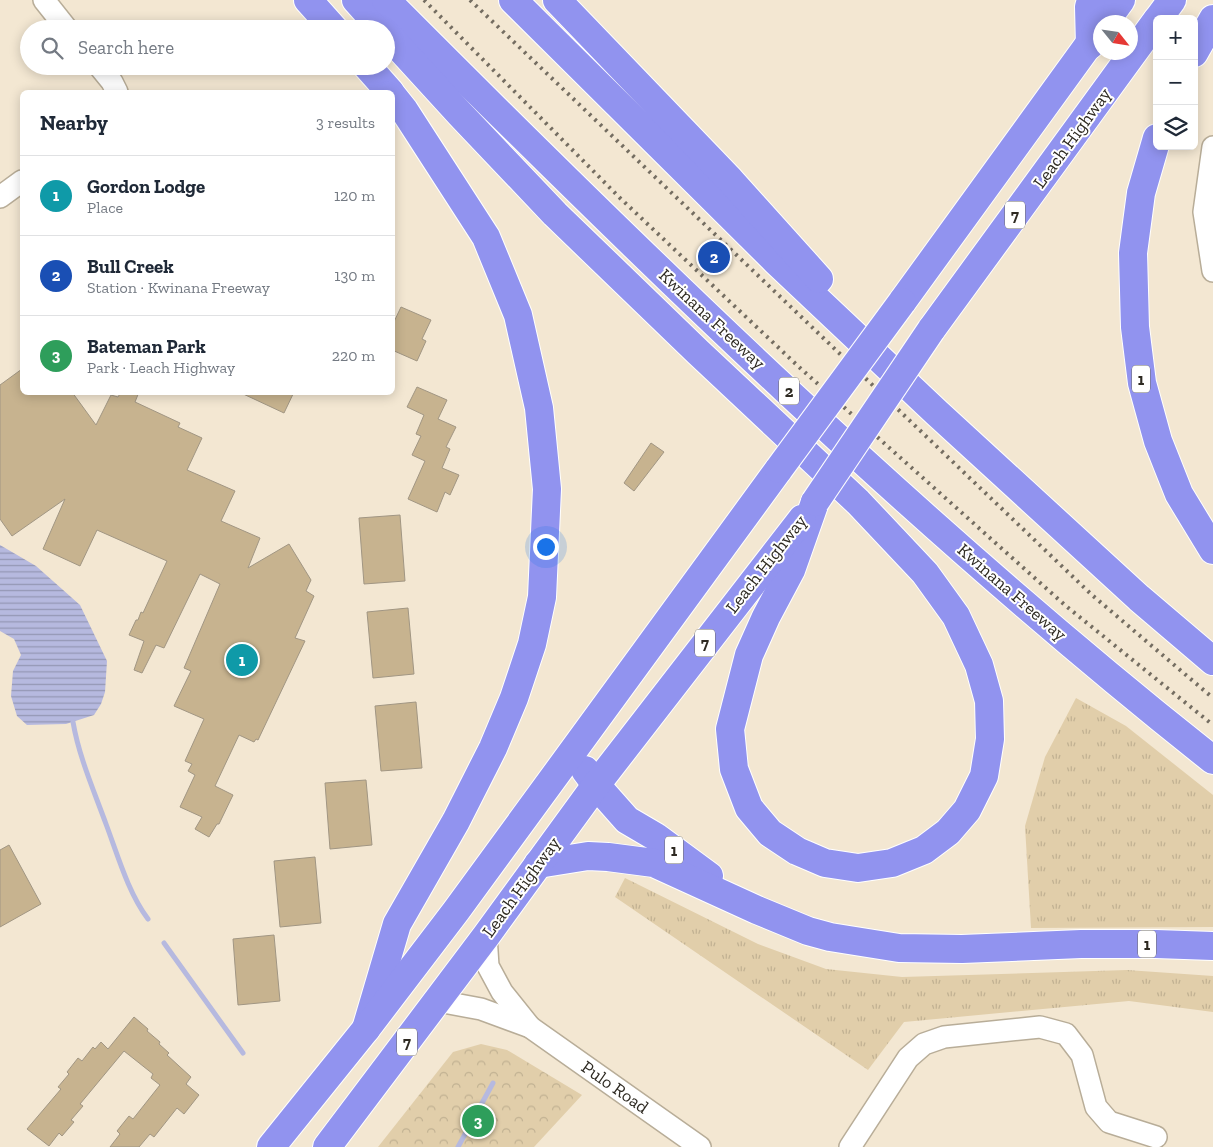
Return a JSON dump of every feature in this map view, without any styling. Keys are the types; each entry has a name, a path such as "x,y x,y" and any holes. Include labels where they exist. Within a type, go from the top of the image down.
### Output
{"highway":[{"path":"308,0 326,20"},
{"path":"356,0 374,20"},
{"name":"Kwinana Freeway","path":"386,0 545,160 667,277 896,490 1058,632 1213,760"},
{"path":"513,0 776,261 936,412 1139,598 1213,661"},
{"path":"557,0 730,180 936,412"},
{"path":"1091,0 1089,7 1093,27"},
{"path":"1110,15 1121,0"},
{"name":"Leach Highway","path":"1161,15 1172,0"},
{"path":"1198,45 1213,19"},
{"name":"Leach Highway","path":"327,1147 438,1001 596,785 815,502 931,330 1153,25"},
{"name":"7","path":"270,1147 366,1029 456,911 1093,40"},
{"path":"395,44 556,214 871,516 925,573 956,616 979,665 989,701 990,739 984,776 967,810 948,832 924,850 892,863 858,868 826,863 797,851 770,833 750,808 734,769 730,729 749,655 766,616 791,570 815,502"},
{"path":"375,75 388,90"},
{"path":"366,1029 397,924 456,821 493,748 514,698 532,644 542,597 547,489 540,408 518,314 486,237 395,99"},
{"name":"1","path":"1154,150 1141,193 1134,253 1135,327 1142,383 1158,441 1179,494 1213,550"},
{"name":"1","path":"572,752 596,785 628,820 656,837 757,910 816,933 899,948 962,949 1137,944 1213,946"},
{"path":"538,864 588,856 654,864 757,910"}],"street":[{"path":"44,0 61,20"},
{"path":"106,75 116,90"},
{"path":"1213,148 1204,212 1213,272"},
{"path":"0,197 20,182"},
{"name":"Pulo Road","path":"486,936 488,966 502,992 530,1027"},
{"name":"Pulo Road","path":"438,1001 481,1009 530,1027 700,1147"},
{"path":"850,1147 908,1058 924,1044 944,1037 1040,1027 1066,1034 1082,1055 1096,1107 1109,1122 1156,1137"}],"green space":[{"path":"1076,698 1126,726 1213,795 1213,927 1031,928 1025,826 1045,757"},
{"path":"625,878 758,944 826,969 902,977 1127,970 1213,976 1213,1012 1129,1001 904,1022 868,1070 615,897"},
{"path":"481,1044 507,1050 582,1095 534,1147 378,1147 453,1052"}],"water":[{"path":"0,545 36,566 80,605 107,661 105,692 101,704 94,715 66,724 27,725 17,716 11,696 13,671 21,655 14,639 0,631"}],"building":[{"path":"401,307 431,320 422,339 426,341 417,361 395,351 395,320"},
{"path":"20,370 20,395 74,395 96,425 111,395 118,397 119,395 138,395 135,402 180,423 178,427 202,438 187,470 235,491 221,521 260,538 248,568 289,544 311,580 306,591 314,596 295,638 305,641 258,740 256,739 254,742 239,735 215,786 233,795 219,824 217,824 209,837 195,829 202,817 180,807 195,775 188,771 192,764 185,761 204,719 174,706 191,671 184,668 220,584 200,574 164,648 156,645 142,673 134,670 144,641 129,635 141,612 143,613 167,561 97,530 80,566 43,549 65,499 12,536 0,519 0,385"},
{"path":"417,387 447,400 438,419 456,427 446,447 450,449 442,468 459,475 450,495 445,492 437,512 408,499 425,461 412,455 421,436 416,434 424,415 407,407"},
{"path":"245,395 293,395 284,413"},
{"path":"651,443 664,452 634,491 624,483"},
{"path":"400,515 405,581 364,584 359,518"},
{"path":"408,608 414,674 373,678 367,612"},
{"path":"416,702 422,768 381,771 375,706"},
{"path":"366,780 372,845 330,849 325,783"},
{"path":"9,845 41,904 0,927 0,850"},
{"path":"315,857 321,923 280,927 274,861"},
{"path":"274,935 280,1001 238,1005 233,939"},
{"path":"134,1017 160,1042 159,1044 169,1053 167,1055 191,1077 186,1084 199,1095 184,1114 177,1108 154,1137 150,1134 139,1147 110,1147 120,1134 117,1131 129,1116 133,1119 160,1085 151,1078 153,1074 124,1051 80,1104 83,1106 71,1120 74,1122 62,1136 59,1133 49,1146 27,1129 61,1089 58,1087 69,1074 67,1072 78,1058 82,1061 93,1047 95,1049 101,1042 108,1049"}],"waterway":[{"path":"73,722 83,761 119,861 129,886 148,919"},
{"path":"164,943 243,1053"},
{"path":"458,1147 493,1083"}],"railway":[{"path":"424,0 620,198 799,367 1066,606 1213,725"},
{"path":"470,0 1092,595 1213,698"}],"place":[{"name":"Bull Creek","path":"714,257"},
{"name":"Gordon Lodge","path":"242,660"},
{"name":"Bateman Park","path":"478,1121"}]}
